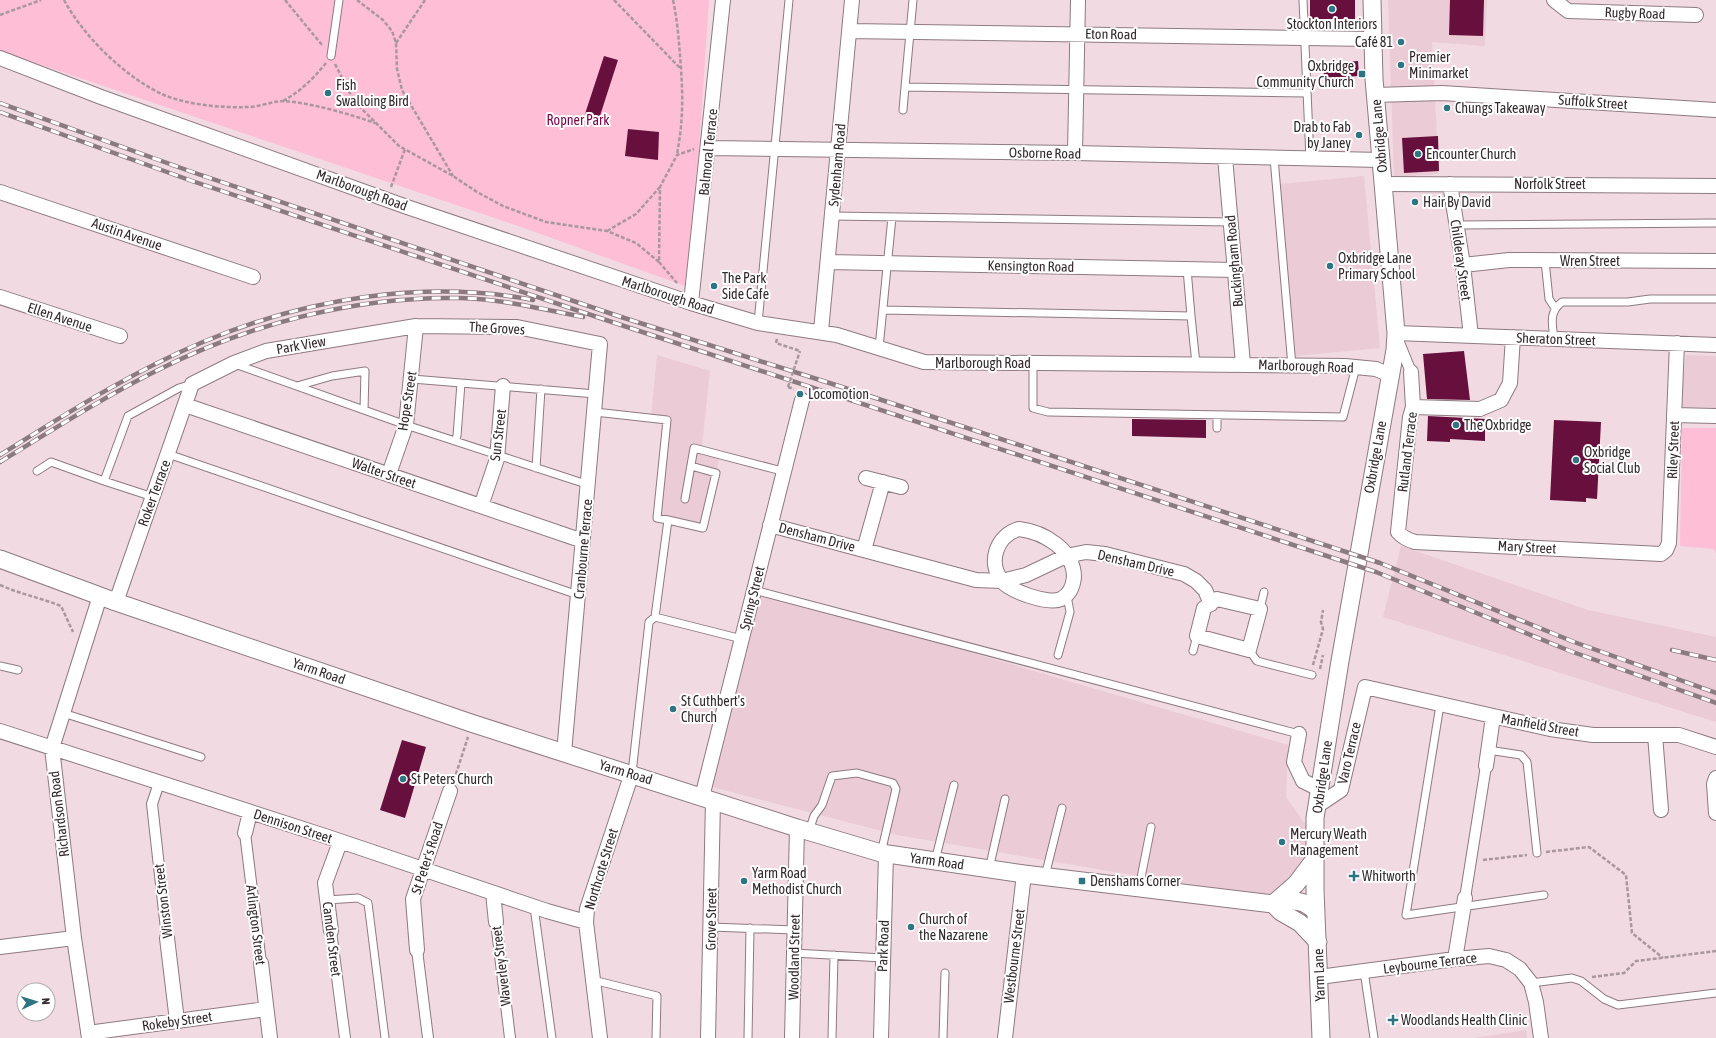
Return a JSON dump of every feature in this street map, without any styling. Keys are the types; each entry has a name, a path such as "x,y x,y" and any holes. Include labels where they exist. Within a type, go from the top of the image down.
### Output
{"street":[{"name":"Balmoral Terrace","path":"691,303 709,148 723,0"},
{"name":"Sydenham Road","path":"821,331 852,0"},
{"path":"1076,153 1078,0"},
{"name":"Oxbridge Lane","path":"1316,912 1315,859 1319,789 1396,333 1375,95 1372,39 1372,0"},
{"name":"Rugby Road","path":"1554,0 1568,11 1696,15"},
{"name":"Eton Road","path":"850,31 1077,33 1304,39 1372,39"},
{"name":"Marlborough Road","path":"0,58 102,97 407,206 691,303 758,323 821,331 924,362 1243,364 1356,367 1376,369 1390,375"},
{"name":"Suffolk Street","path":"1375,95 1442,93 1716,110"},
{"name":"Osborne Road","path":"709,148 1076,153 1225,158 1381,160"},
{"name":"Buckingham Road","path":"1225,158 1243,364"},
{"name":"Norfolk Street","path":"1383,184 1716,186"},
{"name":"Childeray Street","path":"1450,184 1463,264 1472,336"},
{"name":"Austin Avenue","path":"0,192 253,277"},
{"name":"Wren Street","path":"1463,264 1509,260 1716,261"},
{"name":"Kensington Road","path":"828,262 1235,270"},
{"name":"Ellen Avenue","path":"0,298 120,336"},
{"name":"The Groves","path":"416,326 518,327 600,344"},
{"name":"Park View","path":"192,384 234,363 266,351 416,326"},
{"name":"Hope Street","path":"389,474 406,425 412,379 416,326"},
{"path":"1396,333 1410,372"},
{"name":"Sheraton Street","path":"1396,333 1716,345"},
{"path":"1413,407 1480,409 1502,400 1510,383 1513,337"},
{"name":"Riley Street","path":"1661,554 1666,550 1669,543 1677,343"},
{"name":"Cranbourne Terrace","path":"564,754 589,485 600,344"},
{"name":"Rutland Terrace","path":"1398,532 1410,417 1413,407 1410,372"},
{"name":"Roker Terrace","path":"116,602 192,384"},
{"name":"Sun Street","path":"481,506 497,456 503,386"},
{"name":"Spring Street","path":"708,798 742,639 782,472 802,400"},
{"name":"Walter Street","path":"186,404 583,541"},
{"path":"1674,414 1716,416"},
{"path":"866,478 901,487"},
{"name":"Densham Drive","path":"864,550 883,482"},
{"name":"Densham Drive","path":"770,525 976,580 1002,581 1026,575 1066,556 1086,552 1105,554 1184,574 1196,581 1205,590 1210,604"},
{"path":"1019,529 1039,534 1057,545 1066,556 1074,566 1074,583 1067,596 1057,601 1046,601 1020,592 1002,581 996,566 998,544 1003,537 1011,531 1019,529"},
{"name":"Mary Street","path":"1398,532 1407,540 1416,542 1661,554"},
{"name":"Yarm Road","path":"0,559 116,602 473,724 564,754 632,773 803,830 884,853 1024,874 1273,904 1296,901 1308,904 1316,912"},
{"name":"Richardson Road","path":"88,1035 74,938 52,748 100,596"},
{"path":"1217,599 1260,609 1249,650 1197,636 1204,608 1210,604 1217,599"},
{"name":"Manfield Street","path":"1365,687 1550,729 1593,735 1679,735 1716,747"},
{"name":"Varo Terrace","path":"1317,806 1341,790 1365,687"},
{"path":"1455,959 1493,717"},
{"name":"Dennison Street","path":"0,732 250,812 534,907 586,922"},
{"path":"1299,734 1294,762 1303,781 1319,789"},
{"path":"1655,735 1661,810"},
{"name":"Northcote Street","path":"600,1038 586,922 587,909 632,773"},
{"path":"1716,778 1714,784 1716,813"},
{"name":"Winston Street","path":"159,783 152,804 177,1021"},
{"name":"St Peter's Road","path":"417,950 413,899 422,869 450,791"},
{"name":"Grove Street","path":"708,798 711,927 708,1038"},
{"name":"Arlington Street","path":"250,812 245,833 270,1038"},
{"name":"Woodland Street","path":"792,1038 794,930 803,830"},
{"name":"Camden Street","path":"340,842 325,883 345,1038"},
{"name":"Park Road","path":"881,1038 884,853"},
{"path":"1315,859 1296,884 1273,904 1281,912 1300,923 1318,942"},
{"name":"Westbourne Street","path":"1005,1038 1024,874"},
{"name":"Waverley Street","path":"493,893 510,1038"},
{"name":"Yarm Lane","path":"1316,912 1321,1038"},
{"path":"0,947 74,938"},
{"path":"417,950 428,1038"},
{"name":"Leybourne Terrace","path":"1319,977 1489,956 1506,960 1520,969 1530,983"},
{"path":"1530,983 1536,1002 1541,1038"},
{"name":"Rokeby Street","path":"88,1035 266,1009"}],"lane":[{"path":"331,56 339,0"},
{"path":"758,323 789,0"},
{"path":"903,110 913,0"},
{"path":"1303,0 1310,159"},
{"path":"905,87 1307,93"},
{"path":"1274,158 1292,366"},
{"path":"832,216 1231,222"},
{"path":"879,348 892,217"},
{"path":"1457,226 1716,223"},
{"path":"1545,260 1549,298 1555,308"},
{"path":"1187,269 1196,364"},
{"path":"1554,339 1552,317 1555,308 1562,302 1628,302 1650,299 1716,299"},
{"path":"883,310 1191,316"},
{"path":"234,363 406,425 589,485"},
{"path":"1033,363 1033,408 1048,412 1343,417 1356,367"},
{"path":"296,386 332,376 365,371 364,410"},
{"path":"412,379 596,394"},
{"path":"455,441 457,436 462,383"},
{"path":"104,481 128,416 179,388 192,384"},
{"path":"536,468 541,390"},
{"path":"594,412 667,420 657,518 703,528 716,473 691,466"},
{"path":"1217,415 1217,428"},
{"path":"685,499 694,448 782,472"},
{"path":"168,454 578,595"},
{"path":"37,470 51,462 153,497"},
{"path":"632,773 649,622 655,617 668,520"},
{"path":"754,590 1299,734"},
{"path":"1260,609 1264,592"},
{"path":"1058,655 1070,612 1067,596"},
{"path":"655,617 742,639"},
{"path":"1193,651 1197,636"},
{"path":"1249,650 1258,661 1312,672"},
{"path":"0,666 18,670"},
{"path":"1440,704 1406,915 1465,902 1544,895"},
{"path":"63,713 201,757"},
{"path":"1488,750 1521,756 1527,762 1537,853"},
{"path":"803,830 822,805 832,776 857,772 892,783 896,789 884,853"},
{"path":"935,861 954,785"},
{"path":"989,869 1005,799"},
{"path":"1045,876 1062,808"},
{"path":"1138,888 1151,827"},
{"path":"327,900 358,898 368,903 385,1038"},
{"path":"534,907 552,1038"},
{"path":"711,927 794,930"},
{"path":"748,1038 750,928"},
{"path":"794,953 883,958"},
{"path":"832,1038 834,955"},
{"path":"1364,971 1374,1038"},
{"path":"942,1038 944,974"},
{"path":"1530,983 1572,978 1581,981 1604,999 1618,1005 1716,993"},
{"path":"593,980 657,996 656,1038"}],"path":[{"path":"0,15 41,0"},
{"path":"64,0 87,33 127,72 164,95 193,103 249,107 283,101 296,94 310,83 331,56"},
{"path":"285,0 331,56 338,74 354,101 399,146 503,206 546,222 607,231 636,243 660,262 681,288"},
{"path":"357,0 383,20 392,31 396,43 397,69 402,90 453,176"},
{"path":"396,43 425,0"},
{"path":"614,0 681,70"},
{"path":"607,231 636,214 660,187 677,155 683,110 678,24 673,0"},
{"path":"283,101 349,115 376,123"},
{"path":"677,155 699,148 709,148"},
{"path":"390,189 405,149"},
{"path":"660,187 660,262"},
{"path":"776,343 800,351 788,387"},
{"path":"0,585 21,594 45,599 61,606 82,651"},
{"path":"1312,672 1323,629 1321,622 1323,610"},
{"path":"1320,671 1323,655"},
{"path":"450,791 473,724"},
{"path":"1471,861 1589,847 1626,875 1632,933 1663,958"},
{"path":"1572,978 1624,973 1636,961 1716,951"}],"shaded area":[{"path":"1388,0 1487,0 1485,46 1432,42 1439,174 1394,177"},
{"name":"Oxbridge Lane Primary School","path":"1364,176 1380,348 1296,356 1280,184"},
{"path":"657,355 710,371 702,446 721,453 701,526 659,518 668,418 651,417"},
{"path":"1686,355 1716,356 1716,408 1680,407"},
{"path":"1401,546 1588,610 1716,637 1716,722 1383,617"},
{"path":"760,591 1288,745 1286,797 1310,831 1299,899 1250,895 897,835 712,787"},
{"path":"1526,1030 1527,1038 1474,1038"}],"green space":[{"name":"Ropner Park","path":"0,0 709,0 699,148 685,286 521,227 0,51"},
{"path":"1682,428 1716,428 1716,554 1714,549 1680,546"}],"building":[{"name":"Stockton Interiors","path":"1310,0 1355,0 1355,19 1310,19"},
{"path":"1450,0 1484,0 1483,36 1449,35"},
{"path":"604,56 618,60 598,122 584,117"},
{"path":"1358,61 1359,76 1324,78 1323,63"},
{"path":"628,129 659,132 658,160 625,156"},
{"name":"Encounter Church","path":"1438,136 1439,171 1404,173 1402,138"},
{"path":"1464,351 1470,400 1427,399 1423,354"},
{"name":"The Oxbridge","path":"1428,416 1485,419 1485,441 1450,439 1450,442 1427,441"},
{"path":"1132,419 1206,420 1206,438 1132,436"},
{"name":"Oxbridge Social Club","path":"1554,420 1601,422 1597,499 1586,498 1586,502 1550,500"},
{"name":"St Peters Church","path":"402,740 426,747 405,818 380,810"}],"railway":[{"path":"0,103 195,173 618,316 842,387 1380,563 1574,642 1716,693"},
{"path":"0,112 192,181 618,324 1376,572 1570,651 1716,703"},
{"path":"0,455 99,394 150,367 203,342 282,314 323,304 365,297 408,293 450,292 492,294 533,300"},
{"path":"0,462 96,403 136,381 191,354 228,339 304,316 381,302 460,298 507,302 583,317"},
{"path":"1672,650 1716,660"}],"place":[{"name":"Stockton Interiors","path":"1332,9"},
{"name":"Café 81","path":"1401,42"},
{"name":"Premier Minimarket","path":"1401,65"},
{"name":"Oxbridge Community Church","path":"1362,74"},
{"name":"Fish Swalloing Bird","path":"328,93"},
{"name":"Chungs Takeaway","path":"1447,108"},
{"name":"Drab to Fab by Janey","path":"1359,135"},
{"name":"Encounter Church","path":"1418,154"},
{"name":"Hair By David","path":"1415,202"},
{"name":"Oxbridge Lane Primary School","path":"1330,266"},
{"name":"The Park Side Cafe","path":"714,286"},
{"name":"Locomotion","path":"800,394"},
{"name":"The Oxbridge","path":"1456,425"},
{"name":"Oxbridge Social Club","path":"1576,460"},
{"name":"St Cuthbert's Church","path":"673,709"},
{"name":"St Peters Church","path":"403,779"},
{"name":"Mercury Weath Management","path":"1282,842"},
{"name":"Whitworth","path":"1354,876"},
{"name":"Yarm Road Methodist Church","path":"744,881"},
{"name":"Denshams Corner","path":"1082,881"},
{"name":"Church of the Nazarene","path":"911,927"},
{"name":"Woodlands Health Clinic","path":"1393,1020"}]}
